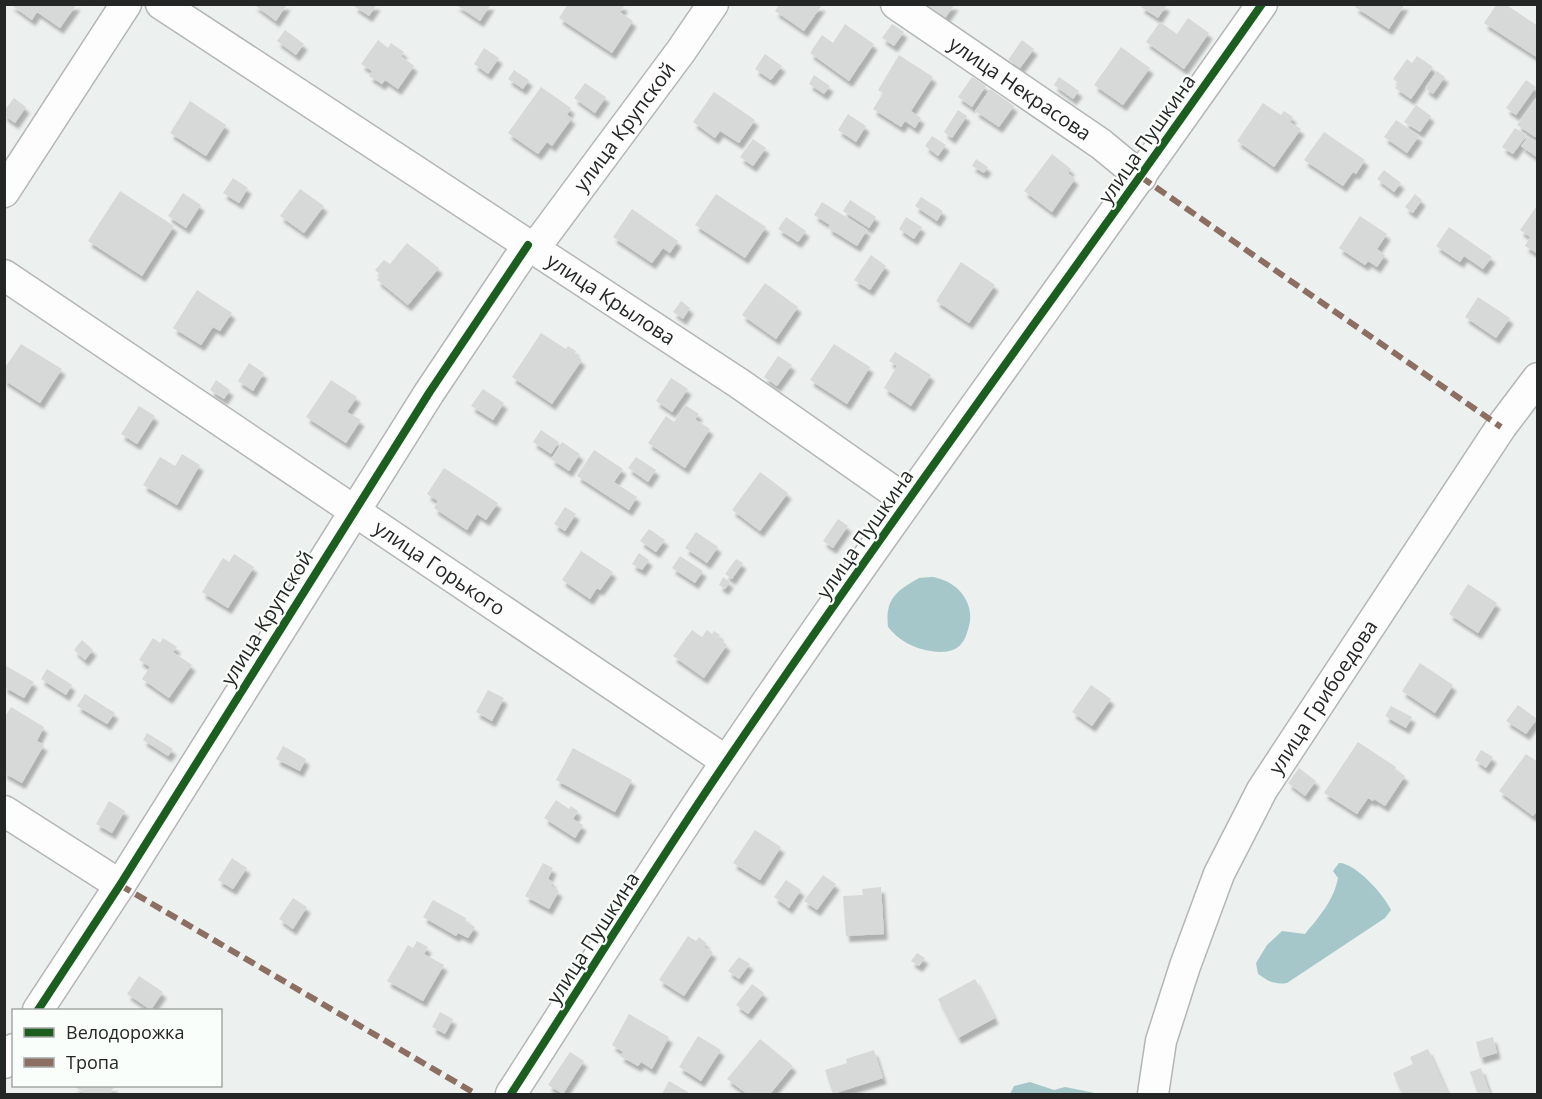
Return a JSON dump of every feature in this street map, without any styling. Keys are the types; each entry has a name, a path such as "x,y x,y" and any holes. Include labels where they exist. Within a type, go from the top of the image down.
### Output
{"street":[{"path":"4,192 126,4"},
{"name":"улица Крылова","path":"161,4 740,384 907,501"},
{"name":"улица Крупской","path":"39,1009 120,885 429,393 531,247 681,51 713,4"},
{"name":"улица Некрасова","path":"896,4 1101,144 1141,177"},
{"name":"улица Пушкина","path":"511,1095 726,761 907,501 1141,177 1262,4"},
{"name":"улица Горького","path":"4,275 726,761"},
{"name":"улица Грибоедова","path":"1153,1095 1161,1041 1185,966 1219,874 1262,790 1501,427 1538,378"},
{"path":"4,811 120,885"}],"water":[{"path":"933,577 945,581 958,590 967,602 970,618 967,632 962,643 953,650 939,652 917,648 900,639 888,627 890,603 898,592 919,578"},
{"path":"1339,863 1346,864 1361,874 1382,896 1391,910 1385,918 1287,983 1271,982 1265,979 1258,974 1256,963 1267,945 1282,931 1305,934 1329,901 1338,878 1333,871"},
{"path":"1030,1082 1054,1090 1065,1087 1100,1094 1010,1094 1014,1086"}],"building":[{"path":"10,4 77,4 60,28 37,12 32,20"},
{"path":"253,4 287,4 276,21"},
{"path":"355,4 377,4 369,16 354,6"},
{"path":"455,4 491,4 480,21"},
{"path":"568,4 622,4 624,6 620,12 633,21 612,53 559,18"},
{"path":"931,4 955,4 943,21 927,10"},
{"path":"1142,4 1164,4 1166,6 1158,18 1141,7"},
{"path":"1357,4 1405,4 1389,29 1355,7"},
{"path":"1497,4 1505,4 1538,26 1538,58 1484,23"},
{"path":"779,5 822,5 804,31 775,11"},
{"path":"1188,18 1209,33 1184,69 1146,42 1160,22 1177,34"},
{"path":"845,24 874,44 849,81 810,53 822,35 833,43"},
{"path":"892,24 904,32 894,46 882,38"},
{"path":"285,30 304,44 296,55 277,41"},
{"path":"378,40 388,48 391,43 404,52 401,56 414,66 398,89 385,80 382,84 369,76 372,71 361,64"},
{"path":"1022,40 1034,49 1020,68 1008,60"},
{"path":"1121,47 1150,68 1123,105 1094,85"},
{"path":"484,48 499,58 488,74 474,64"},
{"path":"765,54 782,66 771,80 755,69"},
{"path":"899,55 933,77 911,111 921,118 915,128 905,121 901,127 873,109 883,93 878,90"},
{"path":"1417,56 1433,67 1411,99 1395,88 1399,83 1393,79 1407,59 1412,63"},
{"path":"514,70 529,80 523,89 508,79"},
{"path":"1437,71 1445,77 1433,94 1425,88"},
{"path":"814,75 830,86 824,94 809,84"},
{"path":"972,77 986,86 972,107 958,97"},
{"path":"1059,77 1079,91 1073,99 1054,85"},
{"path":"1526,80 1536,87 1516,115 1506,108"},
{"path":"585,83 606,97 595,113 574,98"},
{"path":"541,87 571,108 567,115 572,118 552,146 547,142 538,154 508,133"},
{"path":"990,89 1014,106 999,127 975,111"},
{"path":"714,92 755,120 739,143 720,131 715,138 693,122"},
{"path":"1538,97 1538,134 1535,137 1517,125"},
{"path":"14,98 26,107 15,123 4,115 4,111"},
{"path":"190,101 226,125 206,156 170,133"},
{"path":"1263,103 1281,115 1284,111 1293,117 1290,122 1301,129 1274,167 1237,141"},
{"path":"1416,105 1431,116 1420,132 1404,122"},
{"path":"958,110 967,116 952,138 944,132"},
{"path":"848,114 866,126 856,142 838,130"},
{"path":"1396,120 1419,136 1407,153 1384,137"},
{"path":"1515,128 1527,135 1513,154 1502,147"},
{"path":"1324,132 1365,160 1356,174 1353,172 1343,186 1304,160"},
{"path":"932,136 946,145 938,156 925,146"},
{"path":"1528,137 1538,143 1538,158 1521,146"},
{"path":"753,139 766,148 753,166 740,157"},
{"path":"1052,154 1071,169 1068,173 1075,179 1052,212 1024,191"},
{"path":"976,159 988,167 984,173 972,166"},
{"path":"1384,170 1401,183 1394,192 1377,179"},
{"path":"233,178 248,188 239,203 223,193"},
{"path":"300,189 324,206 304,233 280,216"},
{"path":"120,191 174,226 142,276 88,241"},
{"path":"183,193 201,205 186,228 168,216"},
{"path":"716,194 766,227 745,258 695,225"},
{"path":"1415,194 1422,200 1413,213 1405,207"},
{"path":"921,197 943,211 937,221 915,206"},
{"path":"850,200 876,217 869,228 843,211"},
{"path":"822,202 867,230 857,246 828,228 830,225 814,215"},
{"path":"1536,207 1538,208 1538,254 1525,246 1530,237 1520,230"},
{"path":"632,209 678,241 670,253 663,248 652,263 613,237"},
{"path":"1360,216 1387,234 1377,249 1385,255 1377,267 1368,261 1365,265 1339,248"},
{"path":"786,217 806,231 798,242 778,229"},
{"path":"906,217 922,227 914,239 899,229"},
{"path":"1449,227 1492,257 1483,269 1464,256 1460,262 1436,246"},
{"path":"407,243 439,268 408,305 377,280 381,275 375,270 384,260 390,264"},
{"path":"871,255 886,266 870,290 854,280"},
{"path":"961,262 995,285 969,323 936,301"},
{"path":"765,283 798,307 776,339 742,315"},
{"path":"197,290 232,313 220,331 213,327 201,345 173,328"},
{"path":"1478,297 1510,318 1496,338 1465,317"},
{"path":"681,301 690,308 683,319 673,312"},
{"path":"541,333 566,349 568,346 576,351 574,354 582,360 552,404 512,377"},
{"path":"21,344 62,369 40,403 4,380 4,369"},
{"path":"834,344 870,367 847,404 810,380"},
{"path":"895,352 931,375 911,406 884,388 897,366 889,361"},
{"path":"778,356 792,365 777,386 764,377"},
{"path":"249,363 264,373 253,391 238,381"},
{"path":"671,378 688,389 672,412 656,401"},
{"path":"216,380 230,390 224,399 210,390"},
{"path":"331,380 357,397 347,412 361,420 346,443 306,417"},
{"path":"483,389 504,403 493,420 471,406"},
{"path":"685,405 699,414 695,419 710,429 685,468 648,443 666,416 674,422"},
{"path":"139,406 155,416 137,444 121,434"},
{"path":"541,430 559,442 551,454 533,442"},
{"path":"562,442 580,454 569,471 551,459"},
{"path":"594,450 623,469 614,482 637,497 629,510 577,476"},
{"path":"182,454 200,465 177,505 143,485 160,457 175,466"},
{"path":"636,457 656,470 648,482 628,468"},
{"path":"444,468 498,503 486,520 477,514 467,530 434,508 438,501 427,494"},
{"path":"760,472 788,493 760,531 732,510"},
{"path":"565,507 576,514 565,531 554,524"},
{"path":"838,519 848,526 833,548 823,541"},
{"path":"649,529 665,540 656,552 640,541"},
{"path":"696,532 718,547 707,563 685,548"},
{"path":"581,551 613,572 600,590 597,588 590,599 562,580"},
{"path":"639,553 649,560 642,570 632,564"},
{"path":"234,554 254,567 228,608 202,592 223,558 229,562"},
{"path":"680,556 703,571 695,583 672,568"},
{"path":"736,559 743,563 732,579 725,574"},
{"path":"723,577 730,582 725,589 719,585"},
{"path":"1468,584 1497,603 1478,633 1449,614"},
{"path":"692,630 702,637 707,630 712,634 714,631 720,635 718,638 727,645 704,678 673,656"},
{"path":"153,638 160,643 163,638 177,647 173,652 192,665 169,698 142,679 150,667 139,660"},
{"path":"82,640 93,650 85,660 74,650"},
{"path":"1420,663 1453,685 1435,713 1402,691"},
{"path":"6,666 34,682 24,698 4,687"},
{"path":"47,669 72,685 66,695 41,679"},
{"path":"1091,685 1111,699 1092,726 1072,712"},
{"path":"488,690 504,698 492,721 476,712"},
{"path":"85,694 115,713 107,724 77,706"},
{"path":"1518,705 1537,719 1526,734 1506,721"},
{"path":"1391,706 1412,717 1406,728 1385,716"},
{"path":"11,707 44,727 37,741 44,745 22,783 4,773 4,718"},
{"path":"147,733 173,749 168,756 143,740"},
{"path":"1358,742 1396,767 1395,769 1405,776 1385,806 1368,798 1357,814 1324,793"},
{"path":"283,746 306,759 300,771 276,759"},
{"path":"573,748 632,780 615,812 556,780"},
{"path":"1481,750 1493,757 1486,768 1475,760"},
{"path":"1526,754 1538,762 1538,810 1533,816 1499,791"},
{"path":"1299,768 1316,781 1305,796 1288,783"},
{"path":"556,800 569,809 571,806 578,811 573,819 583,825 575,838 544,818"},
{"path":"109,801 125,811 112,833 96,824"},
{"path":"755,830 781,847 760,880 733,863"},
{"path":"232,858 247,868 233,889 218,880"},
{"path":"543,863 553,868 548,879 553,882 551,886 559,891 549,909 525,896"},
{"path":"823,875 836,884 817,910 804,901"},
{"path":"786,880 801,890 789,908 774,897"},
{"path":"881,887 884,934 846,936 843,896 863,895 862,889"},
{"path":"293,898 307,907 293,929 279,919"},
{"path":"433,900 466,918 465,921 475,927 468,938 458,933 456,936 423,917"},
{"path":"688,936 696,941 699,937 706,943 704,947 713,952 684,996 659,980"},
{"path":"417,941 428,947 424,954 444,965 423,1001 387,981 408,945 413,948"},
{"path":"917,953 925,958 919,966 911,961"},
{"path":"739,957 750,964 739,979 728,971"},
{"path":"139,976 163,992 152,1009 127,994"},
{"path":"975,979 995,1018 958,1038 938,999"},
{"path":"752,984 764,993 748,1014 736,1005"},
{"path":"440,1012 453,1019 445,1034 432,1027"},
{"path":"629,1014 669,1037 652,1069 641,1062 638,1066 620,1056 623,1052 612,1045"},
{"path":"698,1036 721,1050 701,1081 679,1067"},
{"path":"1493,1037 1497,1053 1480,1058 1476,1042"},
{"path":"760,1039 793,1066 770,1094 747,1094 727,1079"},
{"path":"1428,1049 1448,1094 1402,1094 1393,1073 1413,1064 1410,1057"},
{"path":"874,1050 883,1078 833,1094 825,1070 847,1063 846,1059"},
{"path":"570,1052 584,1061 563,1094 548,1085"},
{"path":"1481,1068 1490,1094 1478,1094 1470,1072"},
{"path":"669,1081 688,1092 687,1094 662,1094"},
{"path":"75,1087 114,1087 109,1094 87,1094"}],"marked path":[{"path":"1141,177 1501,427"},
{"path":"120,885 476,1094"}],"cycle path":[{"path":"511,1094 673,842 793,664 1262,4"},
{"path":"39,1009 120,885 429,393 528,245"}]}
